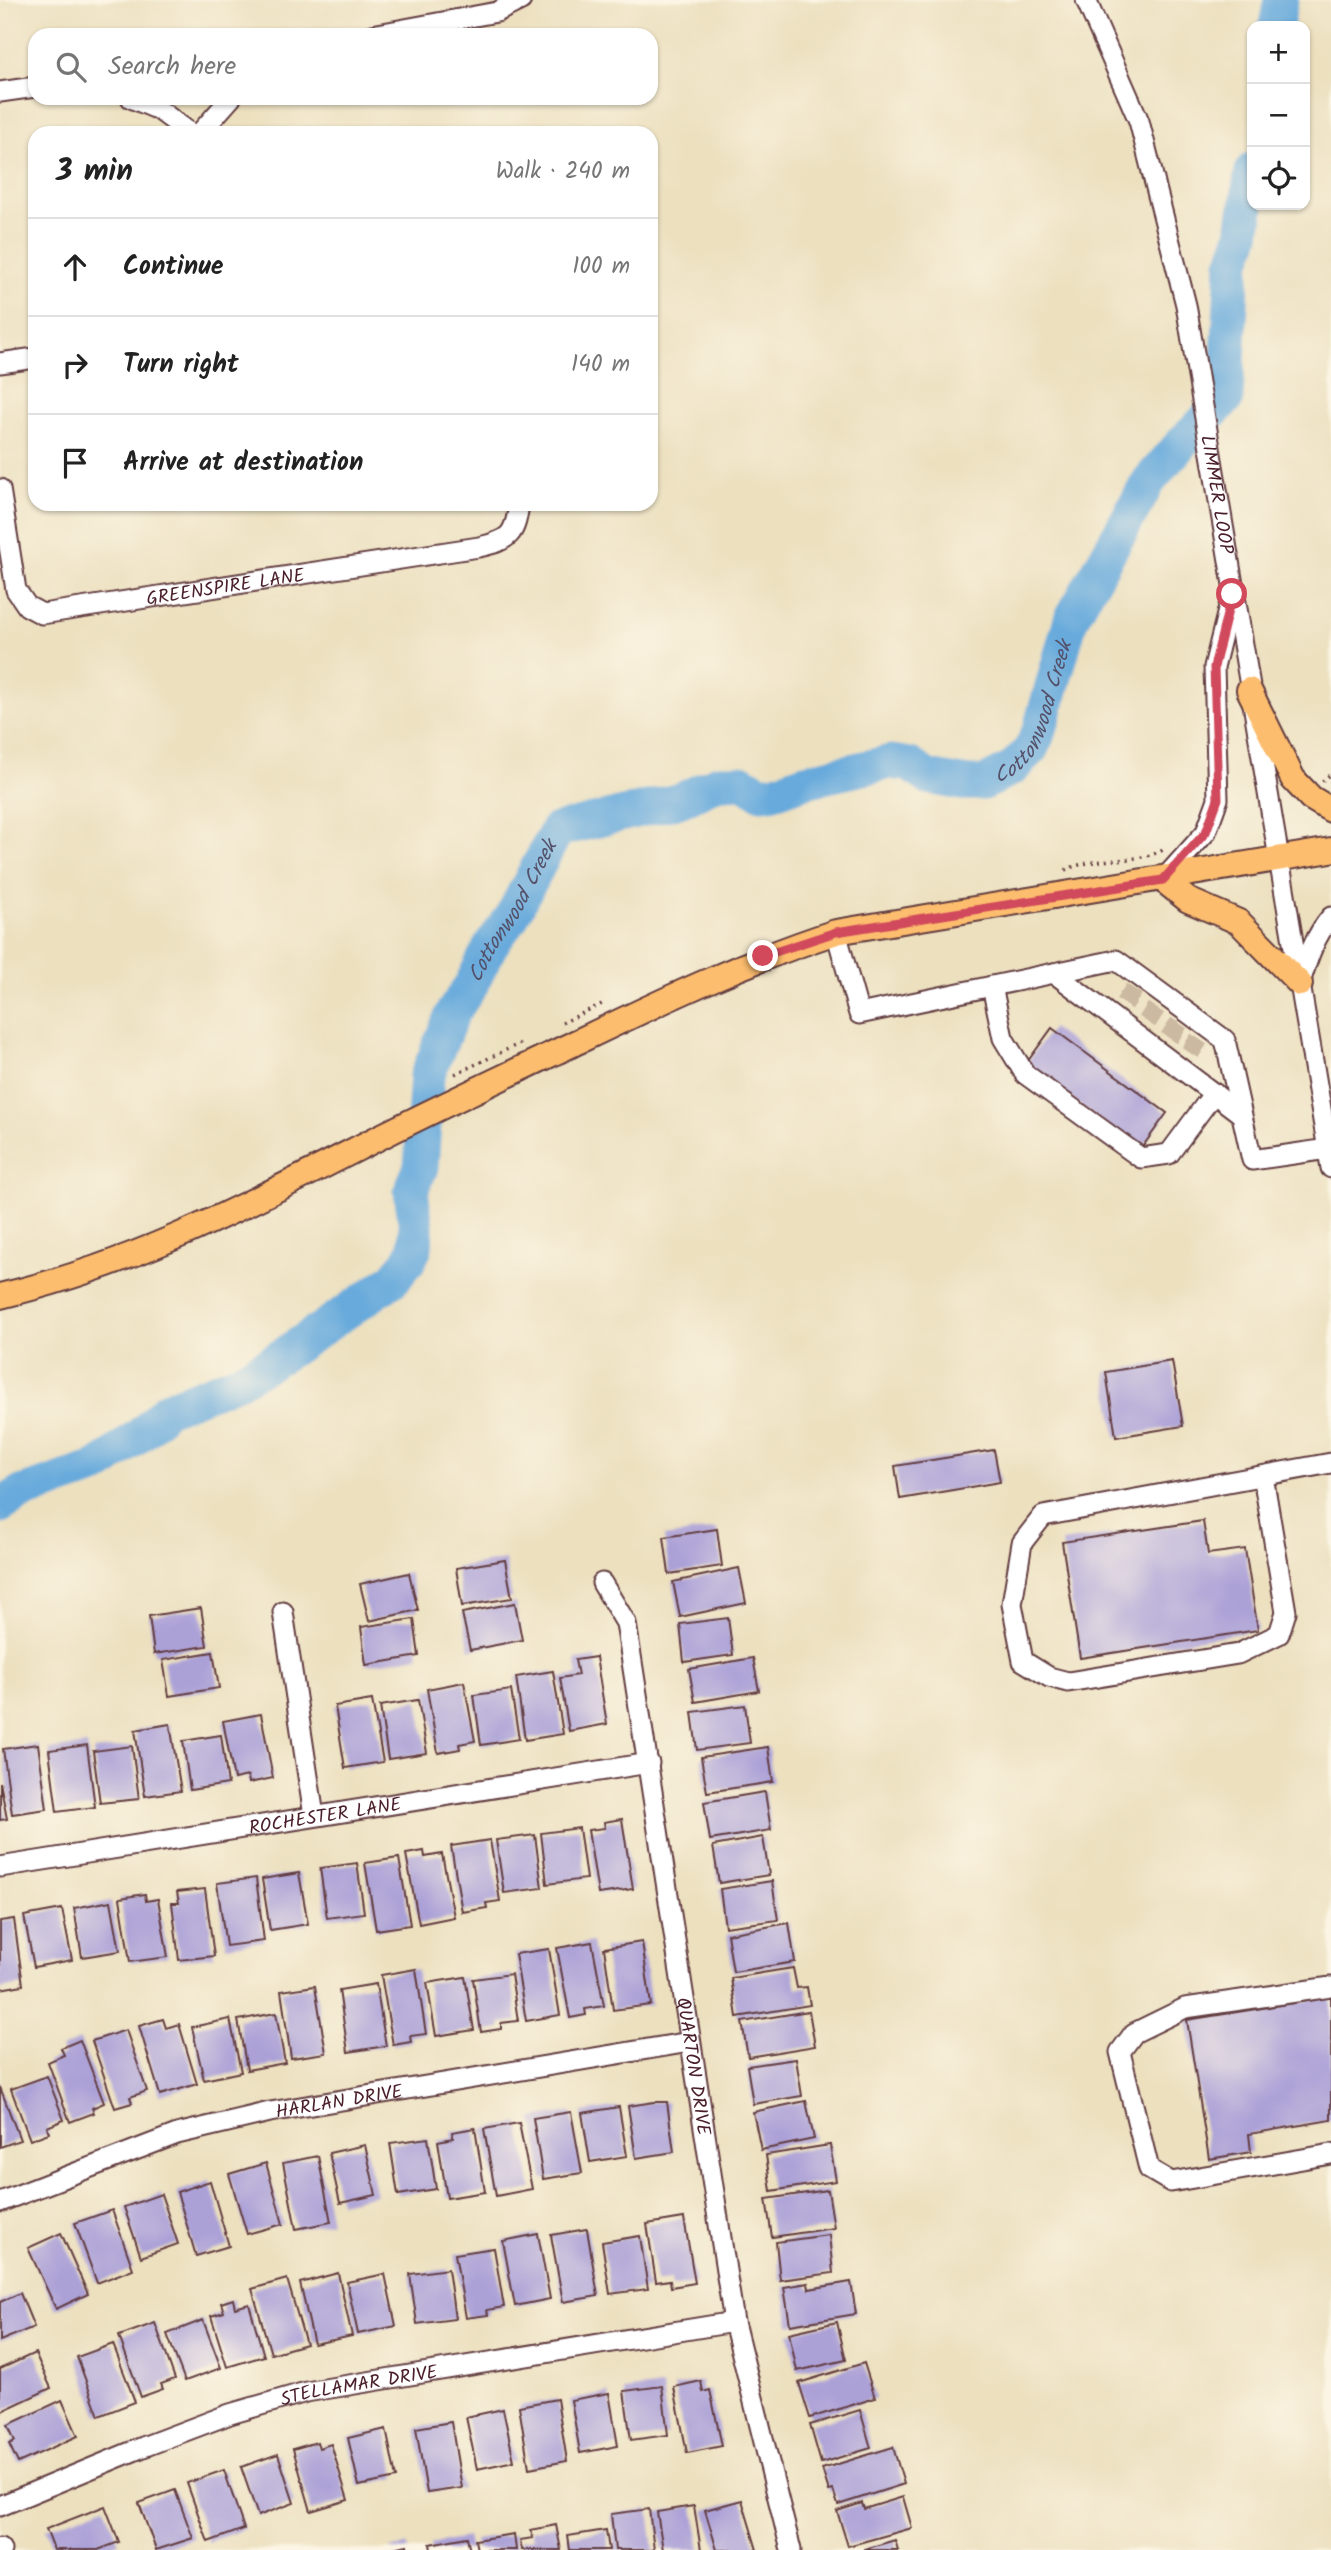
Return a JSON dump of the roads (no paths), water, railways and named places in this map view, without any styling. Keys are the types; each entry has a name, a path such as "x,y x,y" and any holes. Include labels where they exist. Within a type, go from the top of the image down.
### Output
{"main road":[{"path":"1250,690 1293,779 1311,798 1331,810"},
{"path":"0,1296 58,1281 187,1234 384,1135 740,965 836,932 1163,880 1331,850"},
{"path":"1163,880 1188,900 1239,922 1300,984"}],"street":[{"path":"410,28 497,12 521,0"},
{"name":"LIMMER LOOP","path":"1086,0 1139,121 1186,305 1232,594 1329,1147"},
{"path":"0,92 28,88"},
{"path":"147,105 181,126"},
{"path":"206,126 224,105"},
{"path":"0,363 28,359"},
{"name":"GREENSPIRE LANE","path":"0,489 16,590 27,606 42,614 479,547 503,541 516,526 518,511"},
{"path":"1163,880 1206,832 1218,799 1214,667 1232,594"},
{"path":"1300,984 1309,954 1321,929 1331,918"},
{"path":"836,932 859,1014 1116,960 1129,997 1194,1047"},
{"path":"1054,973 1129,997 1194,1047 1214,1093 1241,1114"},
{"path":"992,986 1003,1038 1025,1074 1141,1158 1169,1154 1214,1093"},
{"path":"1194,1047 1226,1040 1252,1160 1329,1147"},
{"path":"1263,1476 1286,1612 1279,1634 1238,1654 1068,1682 1049,1677 1023,1661 1012,1604 1022,1543 1043,1516 1331,1463"},
{"name":"QUARTON DRIVE","path":"602,1583 625,1623 649,1763 734,2322 791,2550"},
{"path":"283,1612 314,1816"},
{"name":"ROCHESTER LANE","path":"0,1867 649,1763"},
{"path":"1331,1987 1185,2008 1134,2033 1120,2052 1149,2169 1171,2182 1331,2154"},
{"name":"HARLAN DRIVE","path":"0,2202 177,2134 270,2112 690,2042"},
{"name":"STELLAMAR DRIVE","path":"0,2507 142,2447 230,2414 306,2392 734,2322"}],"waterway":[{"name":"Cottonwood Creek","path":"1277,21 1281,0"},
{"name":"Cottonwood Creek","path":"0,1506 21,1493 98,1467 146,1430 166,1409 240,1380 286,1353 393,1280 408,1262 415,1248 416,1228 411,1191 421,1167 427,1076 453,1012 470,987 491,945 511,918 557,830 681,800 718,782 743,782 762,793 891,762 910,765 928,777 962,783 984,783 1013,768 1031,749 1040,729 1071,619 1149,481 1226,399 1233,264 1243,235 1247,206"}],"tunnel":[{"path":"1124,1004 1134,989"},
{"path":"1147,1022 1156,1008"},
{"path":"1169,1038 1179,1023"},
{"path":"1190,1053 1199,1039"}]}
